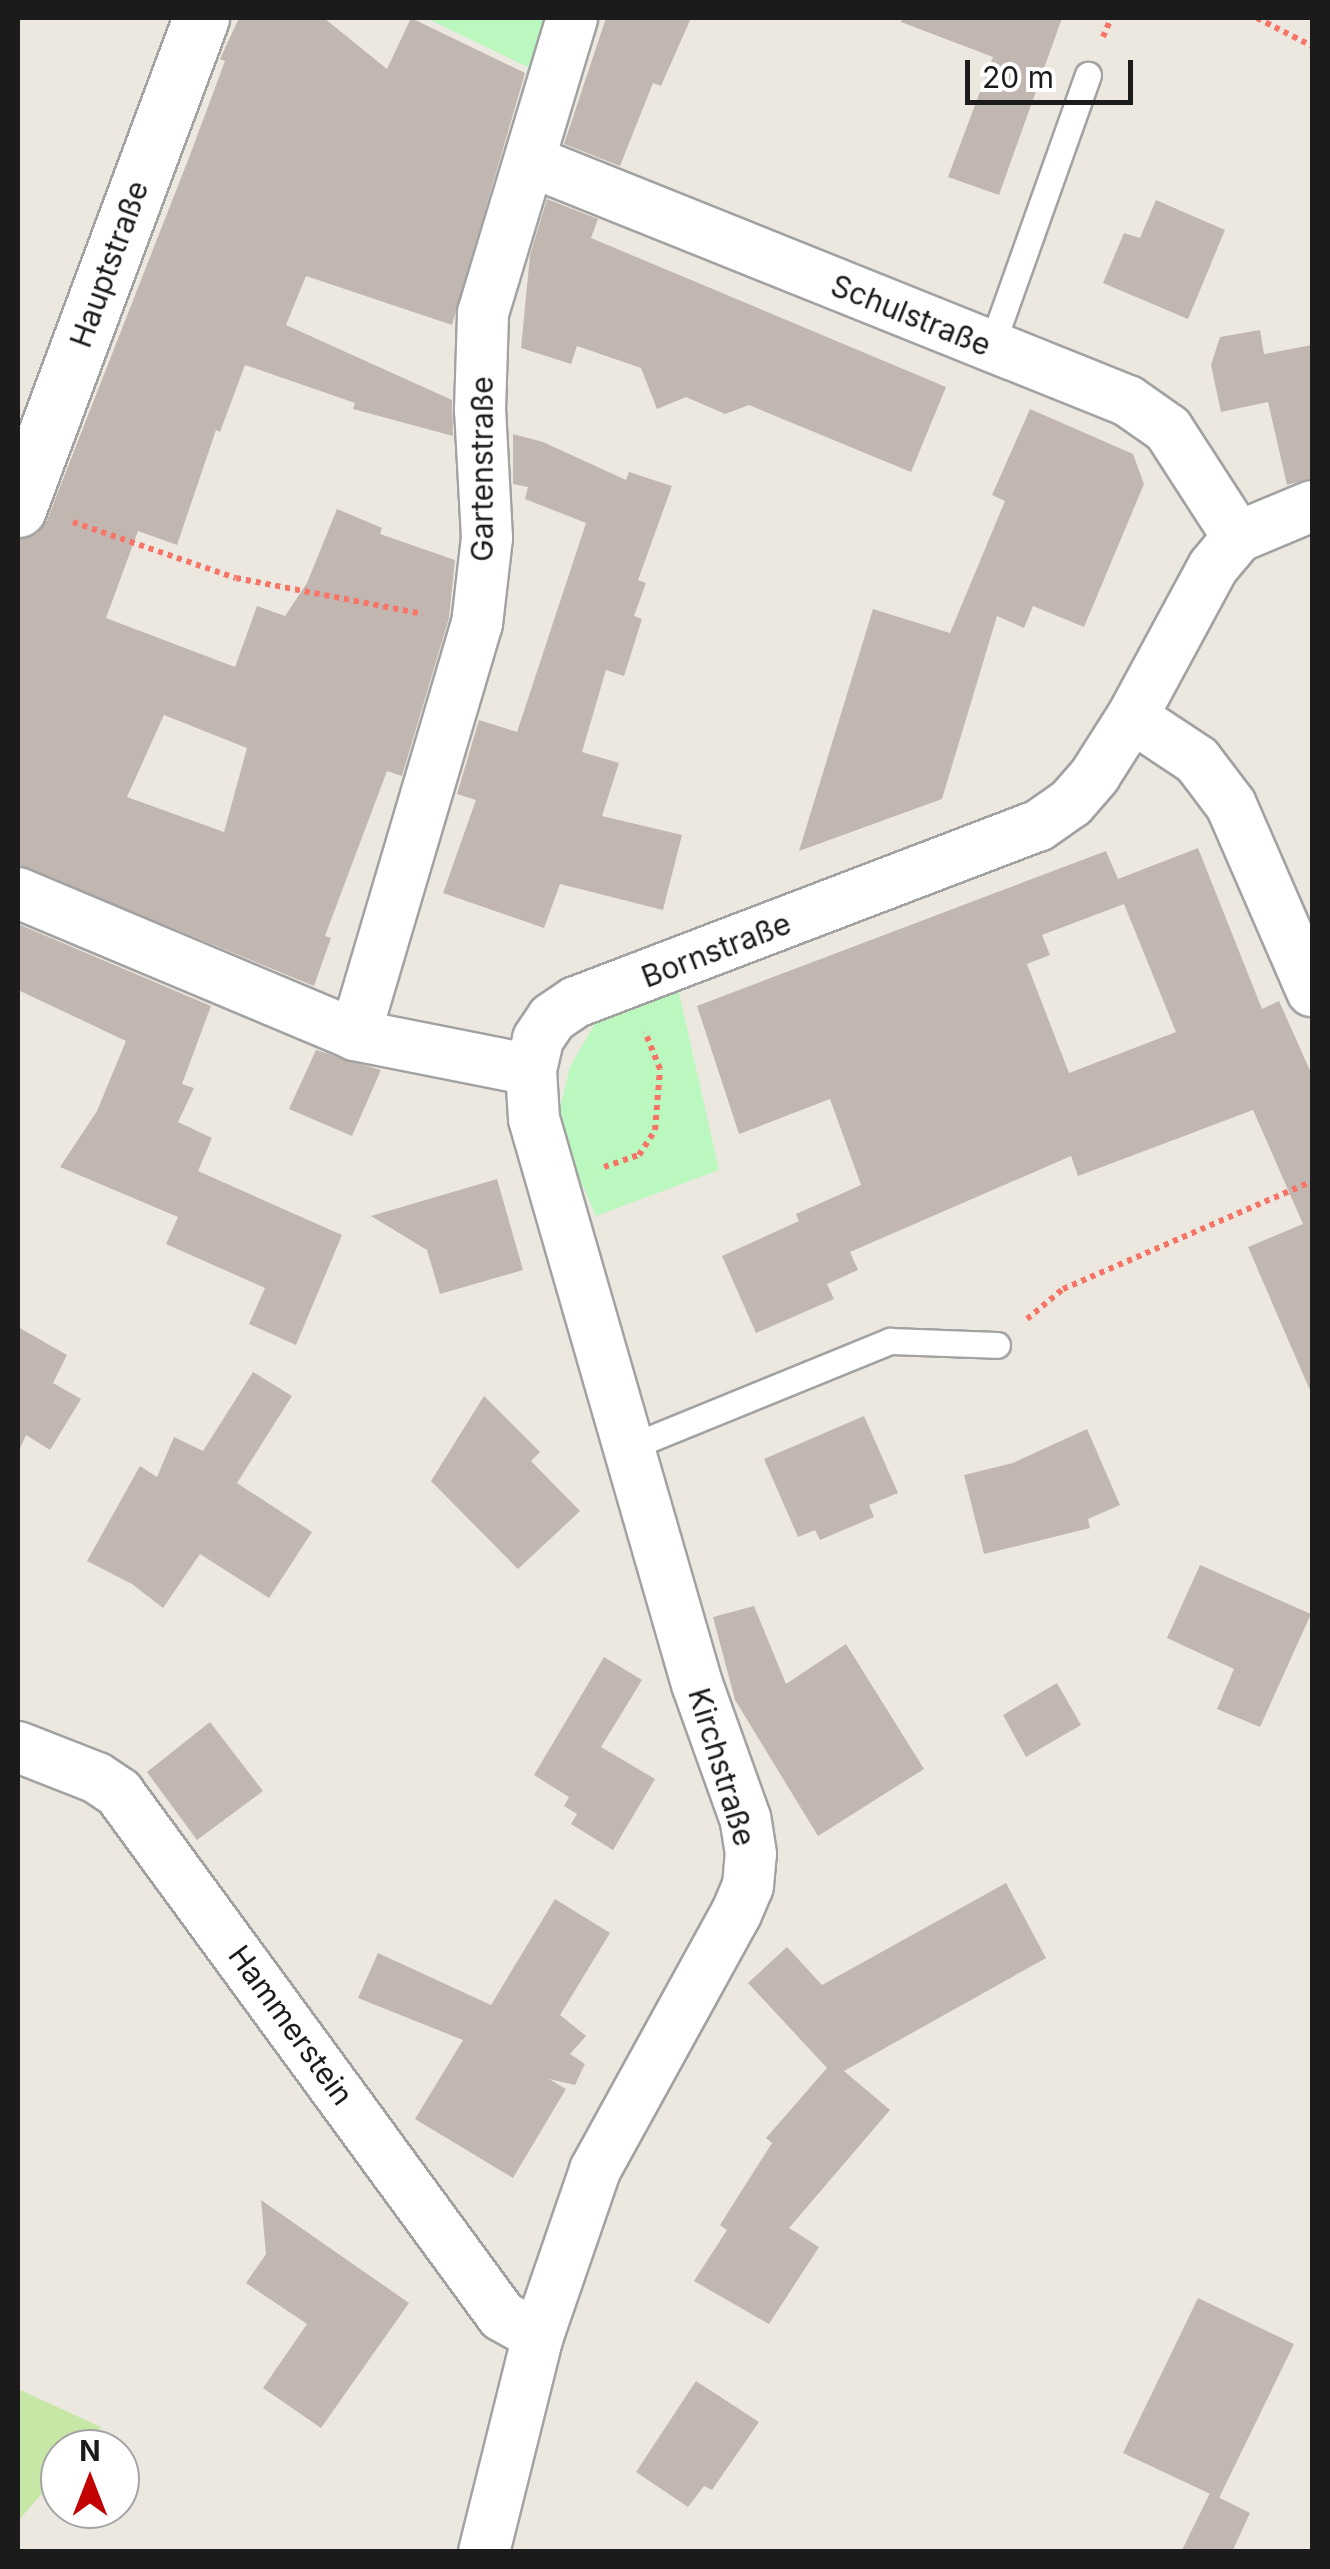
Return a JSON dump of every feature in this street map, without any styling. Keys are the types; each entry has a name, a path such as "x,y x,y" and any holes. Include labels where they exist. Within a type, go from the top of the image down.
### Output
{"street":[{"name":"Hauptstraße","path":"19,506 201,18"},
{"name":"Gartenstraße","path":"355,1035 477,624 487,538 480,410 482,313 572,18"},
{"name":"Schulstraße","path":"530,161 1150,414 1168,429 1238,537"},
{"name":"Bornstraße","path":"530,1070 538,1039 552,1018 576,1002 1038,826 1070,802 1094,775 1132,717 1213,567 1238,537 1312,506"},
{"path":"1132,717 1197,760 1231,805 1312,991"},
{"path":"18,893 355,1035 530,1070"},
{"name":"Kirchstraße","path":"484,2552 538,2336 595,2170 748,1886 751,1854 745,1818 697,1684 552,1184 534,1119 530,1070"},
{"name":"Hammerstein","path":"18,1747 98,1778 119,1793 502,2316 538,2336"}],"lane":[{"path":"991,346 1088,76"},
{"path":"630,1447 890,1341 997,1345"}],"path":[{"path":"1258,18 1312,46"},
{"path":"19,506 236,578 477,624"},
{"path":"552,1184 638,1155 655,1130 660,1069 626,984"},
{"path":"997,1345 1063,1288 1312,1181"}],"green space":[{"path":"426,18 547,18 530,68"},
{"path":"678,988 719,1170 596,1216 556,1124 570,1067 598,1018"},
{"path":"18,2389 101,2427 40,2429 40,2496 18,2521"}],"building":[{"path":"239,18 324,18 387,69 411,18 525,73 452,325 306,276 286,325 452,400 453,436 353,409 355,403 245,365 220,432 216,430 177,545 138,531 106,618 235,667 257,606 285,616 307,583 337,509 382,528 380,534 455,560 449,618 402,776 387,771 325,936 331,938 314,986 18,865 18,539 37,534 47,520 190,155 225,61 220,59","holes":["164,715 247,748 224,832 127,797"]},
{"path":"606,18 691,18 661,86 653,83 620,166 564,144"},
{"path":"902,18 1062,18 999,195 948,177 993,57 901,22"},
{"path":"547,199 598,219 591,238 946,387 911,472 749,405 725,414 686,397 657,409 641,368 577,346 571,364 521,348 530,255"},
{"path":"1156,200 1225,230 1188,319 1103,283 1124,233 1140,238"},
{"path":"1260,330 1264,354 1312,345 1312,478 1287,485 1268,402 1221,412 1211,365 1220,337"},
{"path":"1030,409 1133,454 1144,484 1084,627 1033,606 1024,628 997,616 942,799 799,851 873,609 950,633 1005,501 992,495"},
{"path":"513,434 543,442 626,480 629,472 672,486 638,580 646,583 634,616 642,619 624,676 606,670 582,752 619,763 602,816 682,835 663,910 560,884 544,928 443,893 476,800 457,794 479,720 517,732 586,523 525,499 528,487 513,484"},
{"path":"1198,848 1262,1009 1279,1001 1312,1075 1312,1395 1248,1247 1303,1224 1253,1110 1078,1176 1071,1156 850,1252 858,1270 827,1284 834,1299 756,1333 722,1256 799,1221 796,1214 861,1185 830,1099 739,1134 697,1006 1106,851 1118,879","holes":["1124,904 1176,1032 1069,1073 1027,964 1050,955 1042,935"]},
{"path":"18,924 211,1006 182,1084 194,1088 178,1122 212,1138 198,1171 342,1235 296,1345 249,1324 265,1288 166,1244 178,1217 60,1167 97,1111 126,1041 18,990"},
{"path":"316,1050 381,1070 352,1136 289,1109"},
{"path":"497,1179 523,1270 440,1294 427,1250 371,1216"},
{"path":"18,1327 67,1355 53,1383 81,1399 50,1450 26,1435 18,1453"},
{"path":"253,1372 292,1396 237,1483 312,1532 269,1598 200,1554 163,1608 132,1584 87,1561 140,1466 157,1477 174,1437 203,1451"},
{"path":"484,1396 540,1452 531,1461 580,1511 518,1569 431,1481"},
{"path":"864,1416 898,1493 869,1505 874,1517 820,1540 815,1530 798,1537 764,1459"},
{"path":"1087,1429 1120,1505 1088,1519 1090,1528 984,1554 964,1475 1013,1463"},
{"path":"1200,1565 1311,1614 1260,1727 1217,1709 1234,1669 1167,1638"},
{"path":"754,1606 786,1684 846,1644 924,1769 818,1836 735,1700 713,1617"},
{"path":"604,1657 642,1680 601,1747 655,1779 613,1850 571,1824 577,1814 564,1806 569,1797 534,1775"},
{"path":"1057,1683 1081,1725 1026,1757 1003,1715"},
{"path":"210,1722 263,1791 197,1840 147,1772"},
{"path":"1006,1883 1046,1958 844,2071 890,2110 789,2228 819,2247 769,2324 694,2281 727,2230 720,2225 772,2143 766,2138 827,2068 748,1983 787,1947 822,1985"},
{"path":"555,1899 610,1933 560,2015 586,2036 570,2054 585,2064 575,2085 549,2079 566,2089 513,2178 415,2119 463,2040 358,1998 378,1953 491,2005"},
{"path":"261,2200 409,2303 321,2428 263,2388 307,2324 246,2283 266,2254"},
{"path":"1198,2298 1294,2344 1219,2498 1123,2453"},
{"path":"696,2381 759,2422 712,2490 704,2486 688,2507 636,2472"},
{"path":"1210,2493 1250,2513 1232,2552 1181,2552"}]}
